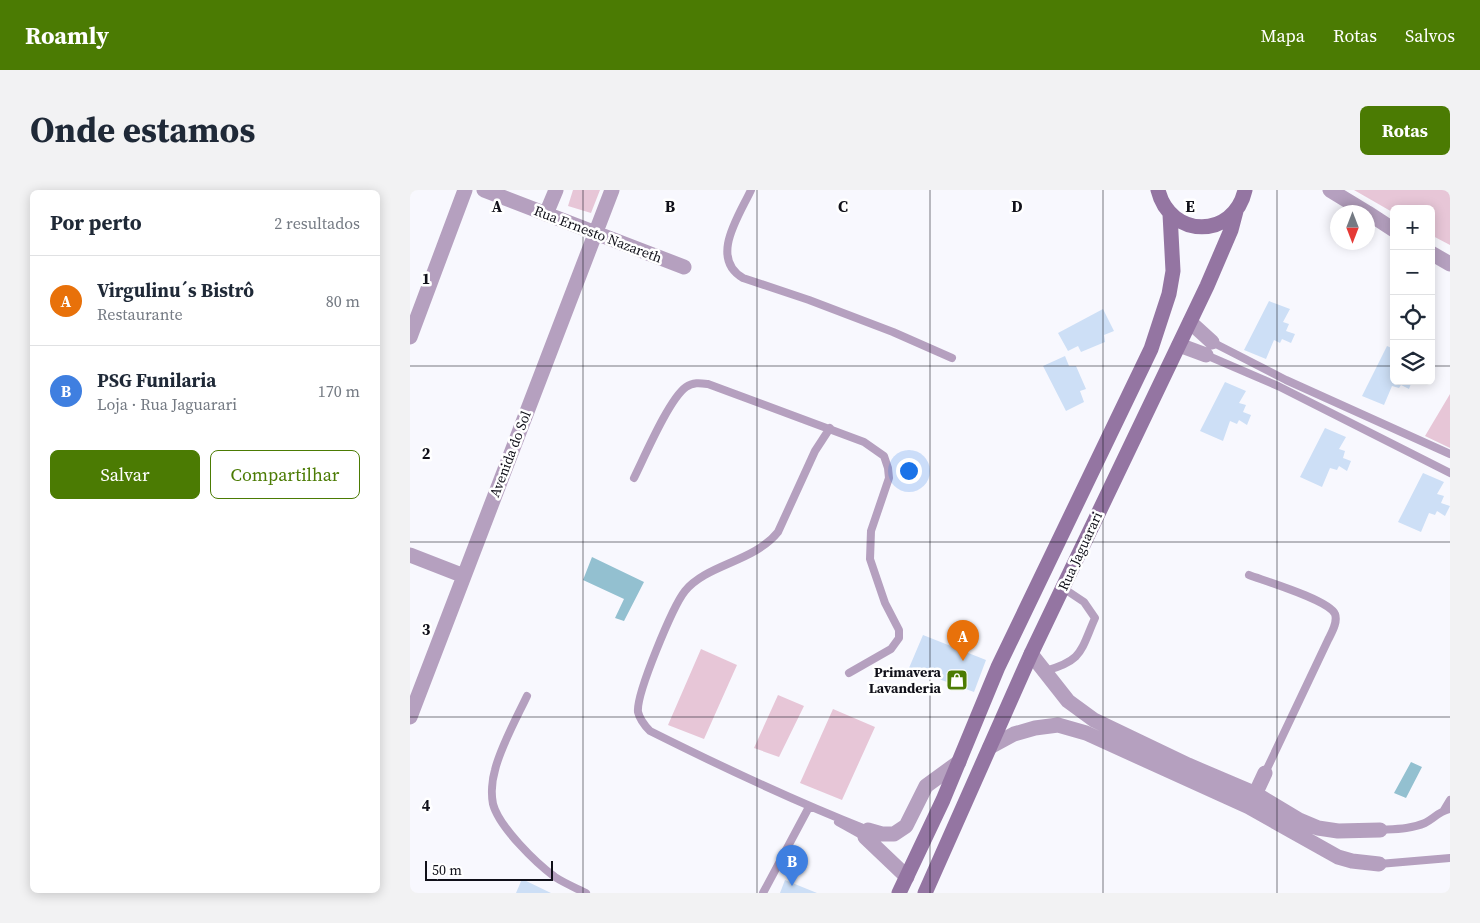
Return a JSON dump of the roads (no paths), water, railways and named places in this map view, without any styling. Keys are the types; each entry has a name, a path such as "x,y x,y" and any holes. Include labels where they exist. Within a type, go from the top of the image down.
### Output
{"main road":[{"path":"1158,190 1162,204 1170,214 1182,223 1196,227 1211,226 1225,220 1236,210"},
{"name":"Rua Jaguarari","path":"925,893 1031,654 1219,260 1245,190"},
{"name":"Rua Jaguarari","path":"899,893 943,800 998,667 1065,531 1154,340 1170,294 1173,271 1170,214"}],"street":[{"path":"410,337 464,190"},
{"name":"Rua Ernesto Nazareth","path":"484,190 684,267"},
{"path":"546,214 556,190"},
{"name":"Avenida do Sol","path":"410,717 612,190"},
{"path":"1330,190 1354,205"},
{"path":"1375,218 1390,227"},
{"path":"1435,256 1450,264"},
{"path":"1190,322 1209,349"},
{"path":"1179,345 1209,349"},
{"path":"410,555 464,576"},
{"path":"1031,654 1068,701 1094,720 1188,765 1252,801 1338,857 1352,861 1379,864"},
{"path":"1058,725 1068,701"},
{"path":"990,747 1014,734 1035,728 1058,725 1086,733 1318,828 1338,831 1380,830"},
{"path":"867,834 894,834 906,826 926,786 959,762"},
{"path":"1252,801 1264,774"},
{"path":"867,834 907,877"}],"lane":[{"path":"751,190 733,228 727,249 728,262 736,274 893,332 952,358"},
{"path":"1209,349 1286,380 1450,454"},
{"path":"1209,349 1450,473"},
{"path":"634,478 678,394 691,384 699,382 830,428 864,442 884,456 890,478 871,531 870,559 898,630 899,638 891,648 850,673"},
{"path":"830,428 815,451 778,532 770,541 760,549 703,577 685,591 659,644 640,692 638,703 640,719 650,731 715,764 867,834"},
{"path":"1249,575 1317,600 1330,607 1336,616 1335,624 1328,640 1264,774"},
{"path":"1045,672 1064,666 1078,656 1095,618 1084,602 1063,588"},
{"path":"527,696 495,769 492,792 493,804 509,832 528,853 556,877 586,893"},
{"path":"1380,830 1414,827 1447,810 1450,800"},
{"path":"763,893 810,807"},
{"path":"1379,864 1450,858"}],"water":[{"path":"592,557 644,582 624,621 615,618 624,599 583,580"},
{"path":"1411,762 1422,767 1406,798 1394,793"}],"place":[{"name":"Virgulinu´s Bistrô","path":"963,661"},
{"name":"Primavera Lavanderia","path":"957,680"},
{"name":"PSG Funilaria","path":"792,886"}]}
